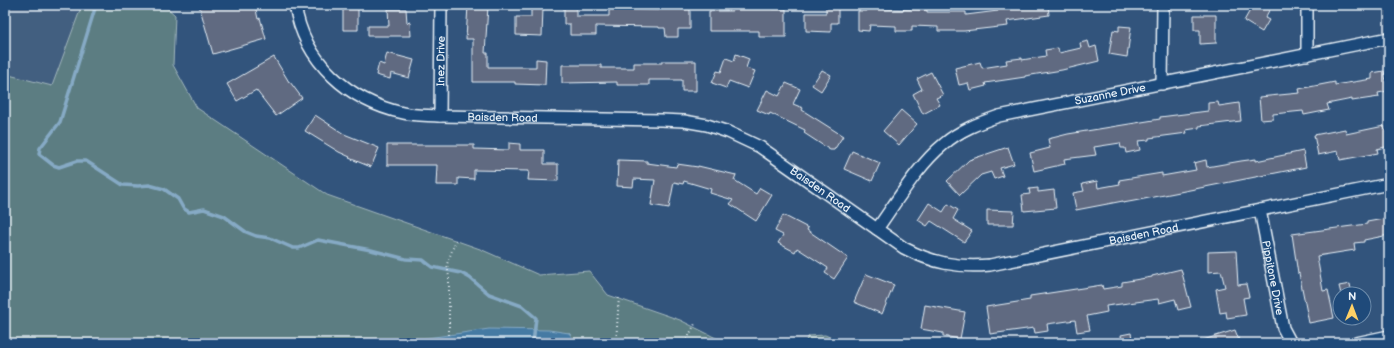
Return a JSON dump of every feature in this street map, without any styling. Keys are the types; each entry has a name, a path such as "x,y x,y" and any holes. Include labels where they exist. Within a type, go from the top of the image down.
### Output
{"street":[{"name":"Baisden Road","path":"295,5 296,14 310,50 325,69 335,80 349,91 382,108 405,114 440,116 661,120 684,121 707,126 728,132 760,147 904,248 935,262 953,266 972,267 990,265 1389,184"},
{"name":"Inez Drive","path":"440,116 441,5"},
{"path":"1162,84 1163,5"},
{"path":"1307,5 1307,55"},
{"name":"Suzanne Drive","path":"877,229 921,166 933,153 962,131 980,122 999,116 1389,38"},
{"name":"Pippitone Drive","path":"1260,210 1283,328 1291,343"},
{"path":"1356,343 1389,336"}],"path":[{"path":"449,339 449,276 447,264 456,240"},
{"path":"616,343 619,296"},
{"path":"684,343 696,322"}],"shaded area":[{"path":"5,5 82,5 52,86 5,74"},
{"path":"489,329 549,330 569,333 576,343 404,343 407,341"}],"green space":[{"path":"82,5 164,5 175,15 173,65 197,108 327,195 480,249 539,275 589,271 608,295 680,320 726,343 576,343 569,333 407,341 404,343 5,343 5,74 52,86"},
{"path":"825,335 844,343 804,343 809,336"}],"building":[{"path":"199,5 255,5 258,19 260,18 266,39 213,54"},
{"path":"468,5 488,6 485,53 488,53 488,67 536,67 536,59 546,60 545,85 515,84 515,82 473,82 473,39 466,39"},
{"path":"732,5 772,5 772,9 786,9 786,37 759,37 759,31 709,31 709,11 732,11"},
{"path":"826,5 838,5 838,23 831,23 831,32 806,31 806,13 826,13"},
{"path":"867,5 884,5 884,9 927,10 927,12 966,12 966,15 998,11 997,5 1048,5 1049,15 1007,21 1008,26 964,31 938,31 938,27 912,26 912,31 896,31 896,26 870,25 869,31 858,30 858,11 867,11"},
{"path":"1253,5 1272,5 1265,18 1269,20 1262,32 1244,21"},
{"path":"531,7 543,8 542,36 516,35 516,17 531,17"},
{"path":"564,7 576,7 576,16 609,16 609,9 690,9 690,29 678,29 678,37 666,37 665,28 659,27 596,26 596,35 570,35 570,24 564,24"},
{"path":"343,8 358,8 358,30 343,30"},
{"path":"388,9 406,9 407,23 410,22 411,36 368,36 368,26 389,26"},
{"path":"1194,15 1216,15 1216,43 1200,44 1200,30 1194,30"},
{"path":"1119,26 1131,27 1127,57 1109,54 1113,30 1119,31"},
{"path":"1088,41 1090,48 1096,46 1099,61 1062,70 985,83 986,86 970,90 968,83 959,85 955,68 980,62 982,68 1007,64 1006,60 1022,58 1022,60 1046,56 1045,50 1058,48 1059,53 1081,48 1080,43"},
{"path":"387,53 414,60 409,78 391,73 390,79 376,75 379,63 384,65"},
{"path":"736,54 749,59 746,68 755,71 748,88 729,81 726,88 712,83 717,71 721,72 726,58 734,61"},
{"path":"274,57 289,82 302,98 276,116 256,90 237,101 227,84"},
{"path":"662,61 696,61 696,91 682,91 682,80 649,80 649,85 617,85 617,82 562,83 562,65 601,65 601,68 634,68 634,63 662,63"},
{"path":"822,70 831,75 821,91 812,85"},
{"path":"1384,71 1388,91 1378,93 1379,97 1352,101 1352,99 1327,104 1329,110 1304,115 1303,111 1273,114 1273,119 1261,120 1259,97 1300,93 1299,89 1335,82 1335,85 1372,79 1372,73"},
{"path":"931,72 943,95 936,98 940,105 923,114 913,94 922,89 917,79"},
{"path":"786,83 800,89 793,104 803,108 802,110 843,136 834,150 830,150 804,133 805,130 770,113 769,115 757,110 767,90 779,96"},
{"path":"1218,102 1219,106 1239,103 1241,121 1199,126 1199,128 1186,130 1187,133 1138,141 1140,150 1126,153 1125,148 1121,148 1120,143 1094,147 1096,155 1064,159 1065,164 1034,171 1030,153 1050,148 1048,139 1068,134 1160,119 1160,117 1208,111 1208,103"},
{"path":"901,110 917,124 899,145 883,131"},
{"path":"315,115 344,134 379,148 371,167 349,158 350,157 305,131"},
{"path":"1384,126 1385,131 1389,130 1389,146 1377,149 1378,153 1340,160 1338,151 1318,155 1314,135 1345,129 1346,134"},
{"path":"509,143 520,144 520,150 544,150 544,164 558,164 558,181 528,180 529,171 474,170 474,179 458,178 458,185 436,185 437,165 387,165 387,145 474,145 474,149 509,150"},
{"path":"1008,147 1014,164 1000,168 1003,176 994,179 991,172 981,175 960,195 947,181 969,160"},
{"path":"852,151 880,163 872,181 844,169"},
{"path":"1303,151 1306,167 1134,201 1123,203 1123,201 1076,210 1073,193 1084,191 1082,184 1097,181 1098,188 1120,184 1119,180 1162,173 1162,176 1196,170 1194,163 1206,160 1207,167 1256,159 1256,161"},
{"path":"618,160 647,161 647,163 676,167 677,164 698,166 736,175 734,180 756,194 760,188 772,195 756,221 730,204 733,200 710,193 711,189 684,181 683,184 674,182 669,208 651,205 655,180 634,179 633,187 617,186"},
{"path":"1038,188 1038,192 1054,190 1056,208 1024,211 1022,195 1030,194 1029,189"},
{"path":"929,203 943,212 948,204 958,210 953,219 972,231 964,242 931,221 927,226 918,220"},
{"path":"987,210 1014,211 1013,225 987,225"},
{"path":"783,215 808,228 807,230 848,258 834,279 825,273 828,268 797,248 795,252 778,243 783,235 775,231"},
{"path":"1389,218 1389,235 1364,240 1364,242 1354,243 1355,250 1317,256 1323,291 1328,290 1332,309 1332,318 1309,323 1299,273 1298,274 1292,234 1367,224 1367,222"},
{"path":"1236,251 1238,285 1246,284 1249,297 1243,298 1246,315 1227,318 1226,312 1220,313 1216,289 1225,287 1221,271 1208,272 1208,252"},
{"path":"1181,269 1191,307 1178,310 1175,299 1159,303 1158,299 1106,306 1107,312 1087,316 1090,330 1077,332 1075,320 1047,324 1048,331 1035,333 1034,328 990,334 986,307 1030,300 1030,296 1102,285 1103,289 1122,286 1122,282 1152,277"},
{"path":"866,274 894,285 882,314 854,302"},
{"path":"1350,284 1350,286 1339,286"},
{"path":"925,305 965,312 960,339 943,336 943,333 921,329"},
{"path":"1235,330 1240,343 1200,343 1200,341"},
{"path":"1131,333 1133,343 1122,343 1121,335"}],"waterway":[{"path":"96,5 60,122 40,148 39,154 53,165 59,167 77,161 86,161 123,185 149,185 164,189 178,199 183,208 189,212 204,209 224,216 246,232 256,236 270,238 293,248 299,248 318,240 371,250 406,259 423,260 432,267 461,273 470,278 489,294 522,306 536,318 533,343"}]}
